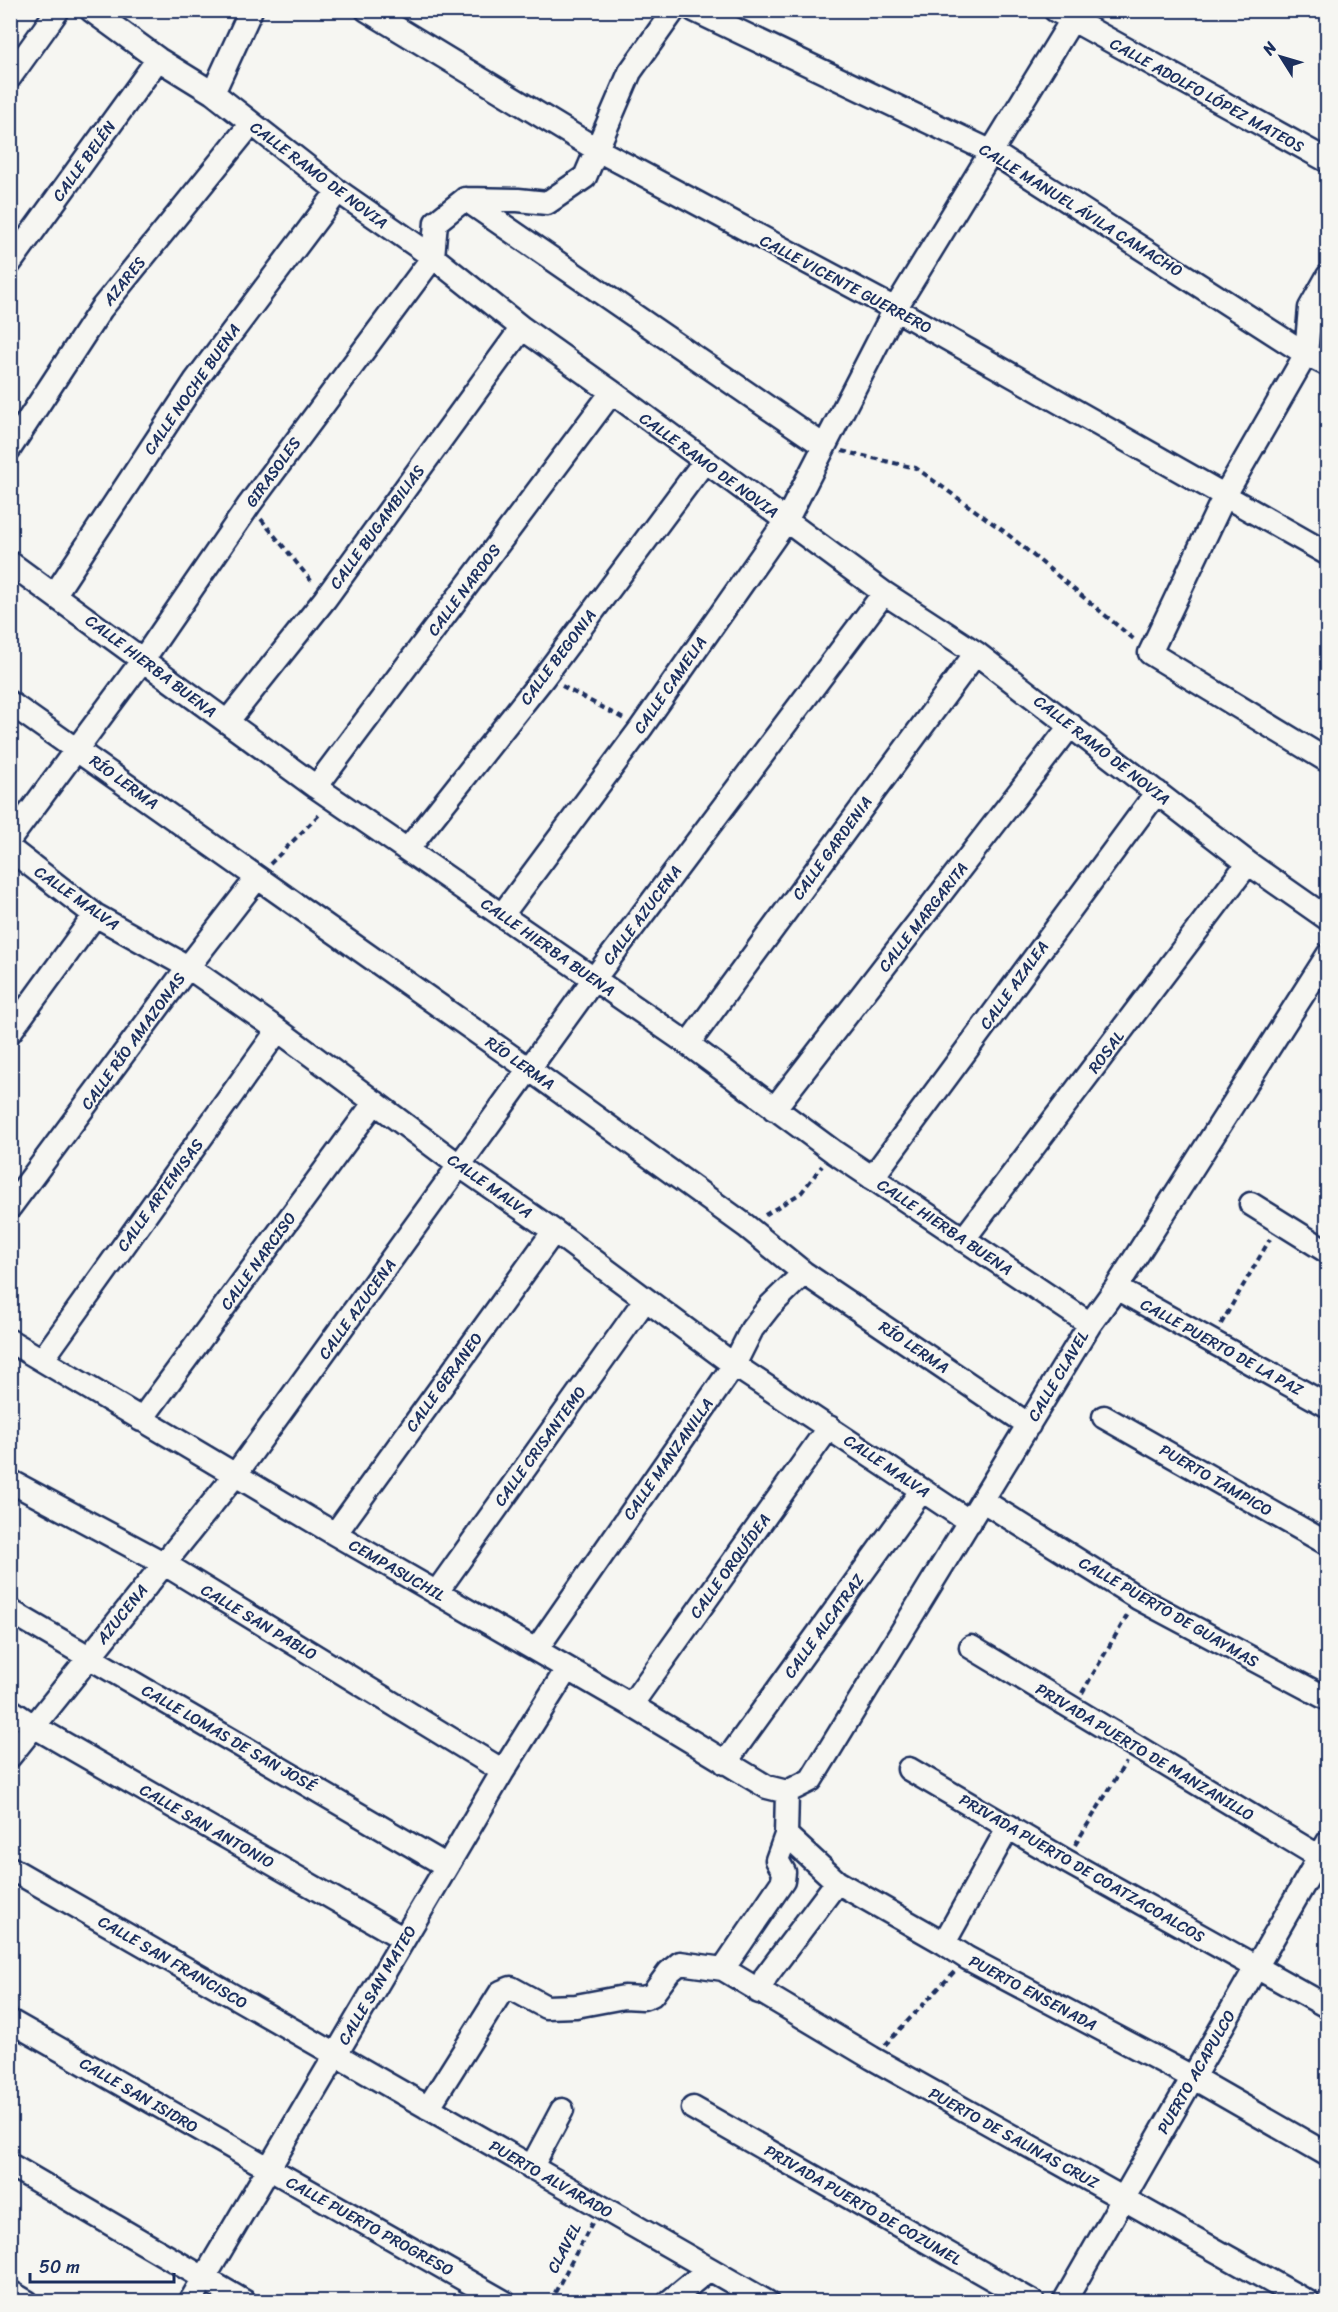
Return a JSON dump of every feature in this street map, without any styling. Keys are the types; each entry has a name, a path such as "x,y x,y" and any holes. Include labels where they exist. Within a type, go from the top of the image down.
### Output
{"street":[{"path":"10,77 58,10"},
{"name":"CALLE RAMO DE NOVIA","path":"91,10 158,59 213,93 338,191 433,257 522,328 884,593 976,652 1248,863 1328,919"},
{"path":"213,93 251,10"},
{"name":"CALLE VICENTE GUERRERO","path":"367,10 596,149 896,309 1328,554"},
{"path":"433,257 436,222 465,200 518,200 547,203 585,177 630,72 674,10"},
{"name":"CALLE MANUEL ÁVILA CAMACHO","path":"694,10 992,152 1306,354 1328,365"},
{"name":"CALLE CAMELIA","path":"502,915 641,728 786,521 896,309 992,152 1068,14"},
{"name":"CALLE ADOLFO LÓPEZ MATEOS","path":"1068,14 1328,161"},
{"name":"CALLE BELÉN","path":"10,263 158,59"},
{"name":"AZARES","path":"10,448 101,309 250,124"},
{"name":"CALLE NOCHE BUENA","path":"55,594 196,380 338,191"},
{"path":"465,200 824,446"},
{"name":"GIRASOLES","path":"10,839 142,662 249,505 433,257"},
{"path":"1328,276 1311,308 1306,354 1225,495 1150,653 1328,761"},
{"name":"CALLE BUGAMBILIAS","path":"227,722 325,599 522,328"},
{"name":"CALLE NARDOS","path":"325,793 612,392"},
{"name":"CALLE BEGONIA","path":"407,850 544,677 704,462"},
{"name":"CALLE HIERBA BUENA","path":"10,563 55,594 142,662 325,793 688,1044 834,1152 1089,1324"},
{"name":"CALLE AZUCENA","path":"236,1474 594,979 884,593"},
{"name":"CALLE GARDENIA","path":"688,1044 976,652"},
{"name":"RÍO LERMA","path":"10,703 529,1069 746,1226 804,1273 1029,1425"},
{"name":"CALLE MARGARITA","path":"774,1109 1071,725"},
{"name":"CALLE AZALEA","path":"872,1178 1157,792"},
{"name":"CALLE MALVA","path":"10,849 95,915 188,967 278,1030 460,1166 554,1231 734,1365 970,1522"},
{"name":"ROSAL","path":"963,1240 1248,863"},
{"name":"CALLE RÍO AMAZONAS","path":"10,1206 257,878"},
{"path":"10,1032 95,915"},
{"name":"CALLE CLAVEL","path":"787,1792 811,1780 1089,1324 1116,1288 1328,955"},
{"name":"CALLE ARTEMISAS","path":"42,1360 278,1030"},
{"name":"CALLE NARCISO","path":"141,1420 375,1102"},
{"path":"1251,1204 1328,1252"},
{"name":"CALLE GERANEO","path":"335,1534 554,1231"},
{"name":"CALLE MANZANILLA","path":"536,1650 734,1365 753,1329 770,1306 804,1273"},
{"name":"CALLE PUERTO DE LA PAZ","path":"1116,1288 1328,1406"},
{"name":"CALLE CRISANTEMO","path":"436,1593 645,1300"},
{"name":"CEMPASUCHIL","path":"10,1341 335,1534 631,1705 766,1787 787,1792"},
{"name":"PUERTO TAMPICO","path":"1104,1417 1328,1544"},
{"name":"CALLE ORQUÍDEA","path":"631,1705 829,1427"},
{"name":"AZUCENA","path":"10,1756 236,1474"},
{"name":"CALLE SAN PABLO","path":"10,1481 163,1563 503,1771"},
{"name":"CALLE ALCATRAZ","path":"725,1763 922,1490"},
{"name":"CALLE PUERTO DE GUAYMAS","path":"983,1501 1138,1598 1328,1699"},
{"name":"CALLE LOMAS DE SAN JOSÉ","path":"10,1611 447,1866"},
{"name":"PRIVADA PUERTO DE MANZANILLO","path":"971,1647 1136,1746 1325,1854"},
{"name":"CALLE SAN MATEO","path":"190,2301 503,1771 567,1669"},
{"name":"CALLE SAN ANTONIO","path":"10,1710 35,1727 404,1939"},
{"name":"PRIVADA PUERTO DE COATZACOALCOS","path":"909,1769 1066,1861 1328,2007"},
{"path":"428,2108 501,1992 511,1988 546,2007 576,2006 624,1997 643,1998 652,1995 669,1972 680,1964 723,1969 783,1881 784,1872 777,1860 786,1835 787,1792"},
{"path":"944,1943 1009,1826"},
{"name":"PUERTO ENSENADA","path":"786,1835 837,1882 967,1958 1192,2077 1328,2155"},
{"name":"PUERTO ACAPULCO","path":"1064,2301 1256,1965 1325,1854"},
{"name":"CALLE SAN FRANCISCO","path":"10,1868 336,2055"},
{"path":"759,1992 766,1976 837,1882"},
{"name":"PUERTO DE SALINAS CRUZ","path":"723,1969 872,2058 1308,2301"},
{"name":"CALLE SAN ISIDRO","path":"10,2021 268,2169"},
{"name":"PUERTO ALVARADO","path":"336,2055 767,2301"},
{"name":"PRIVADA PUERTO DE COZUMEL","path":"693,2108 1033,2301"},
{"path":"531,2168 562,2110"},
{"path":"10,2165 245,2301"},
{"name":"CALLE PUERTO PROGRESO","path":"268,2169 504,2301"},
{"path":"669,2301 709,2269"},
{"path":"10,2292 27,2301"}],"path":[{"path":"824,446 916,468 1005,532 1150,653"},
{"path":"249,505 325,599"},
{"path":"544,677 641,728"},
{"path":"257,878 325,793"},
{"path":"746,1226 801,1193 834,1152"},
{"path":"1211,1340 1279,1223"},
{"path":"1073,1708 1138,1598"},
{"path":"1066,1861 1136,1746"},
{"path":"872,2058 967,1958"},
{"name":"CLAVEL","path":"550,2301 600,2207"}]}
